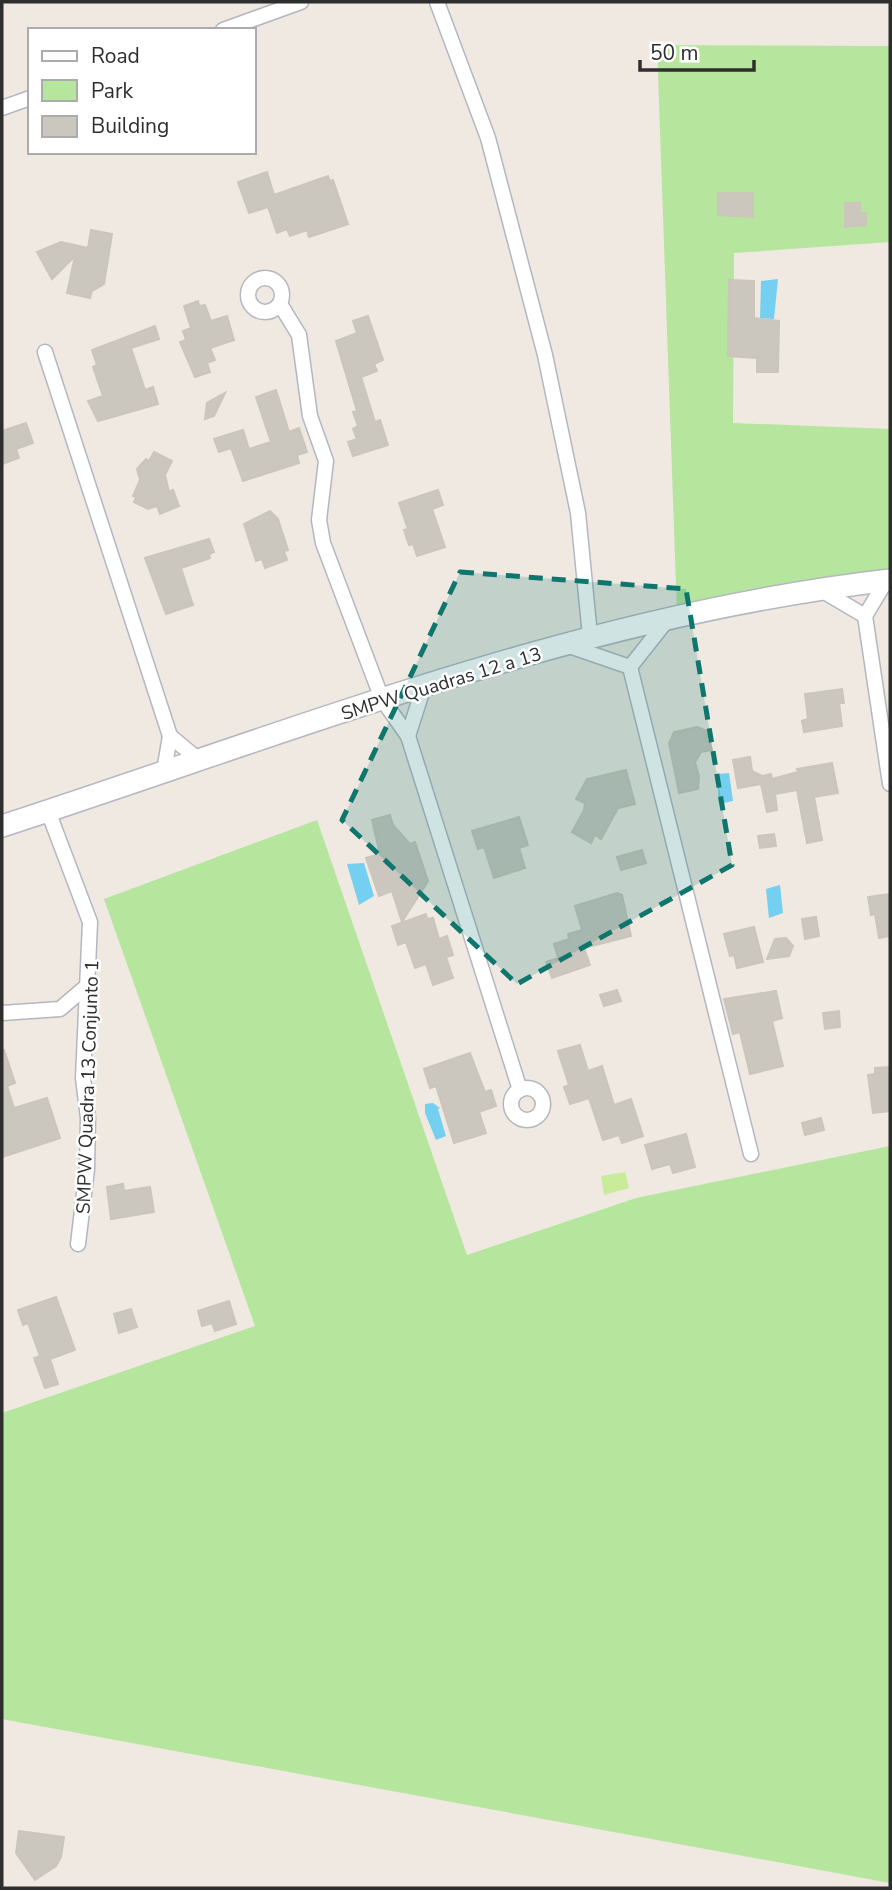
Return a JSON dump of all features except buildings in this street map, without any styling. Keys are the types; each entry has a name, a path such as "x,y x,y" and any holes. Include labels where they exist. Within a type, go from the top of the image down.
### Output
{"street":[{"path":"229,28 301,2"},
{"path":"438,2 488,138 545,355 578,513 590,636"},
{"path":"2,108 28,99"},
{"path":"280,304 301,342 310,416 326,461 319,520 323,543 382,699 408,736 520,1090"},
{"path":"45,352 170,736 164,771"},
{"path":"888,581 865,615 890,784"},
{"name":"SMPW Quadras 12 a 13","path":"2,826 382,699 590,636 670,616 817,589 888,581"},
{"path":"817,589 865,615"},
{"path":"630,667 670,616"},
{"path":"564,645 630,667"},
{"path":"630,667 751,1154"},
{"path":"408,736 424,686"},
{"path":"170,736 200,761"},
{"name":"SMPW Quadra 13 Conjunto 1","path":"48,811 88,913 91,946 83,1078 88,1118 87,1169 78,1244"},
{"path":"2,1013 60,1009 88,985"}],"highlighted area":[{"path":"460,572 686,589 732,865 517,984 342,820"}],"green space":[{"path":"657,45 890,46 890,242 734,253 733,423 890,429 890,584 677,614"},
{"path":"317,820 467,1255 636,1198 890,1146 890,1883 2,1719 2,1413 255,1326 104,899"},
{"path":"625,1172 629,1188 604,1195 601,1176"}],"water":[{"path":"778,279 774,319 760,318 761,281"},
{"path":"729,773 733,801 719,804 717,774"},
{"path":"364,863 374,896 359,905 347,864"},
{"path":"780,885 783,913 769,918 766,889"},
{"path":"433,1103 440,1108 438,1109 446,1136 436,1140 425,1113 425,1104"}]}
